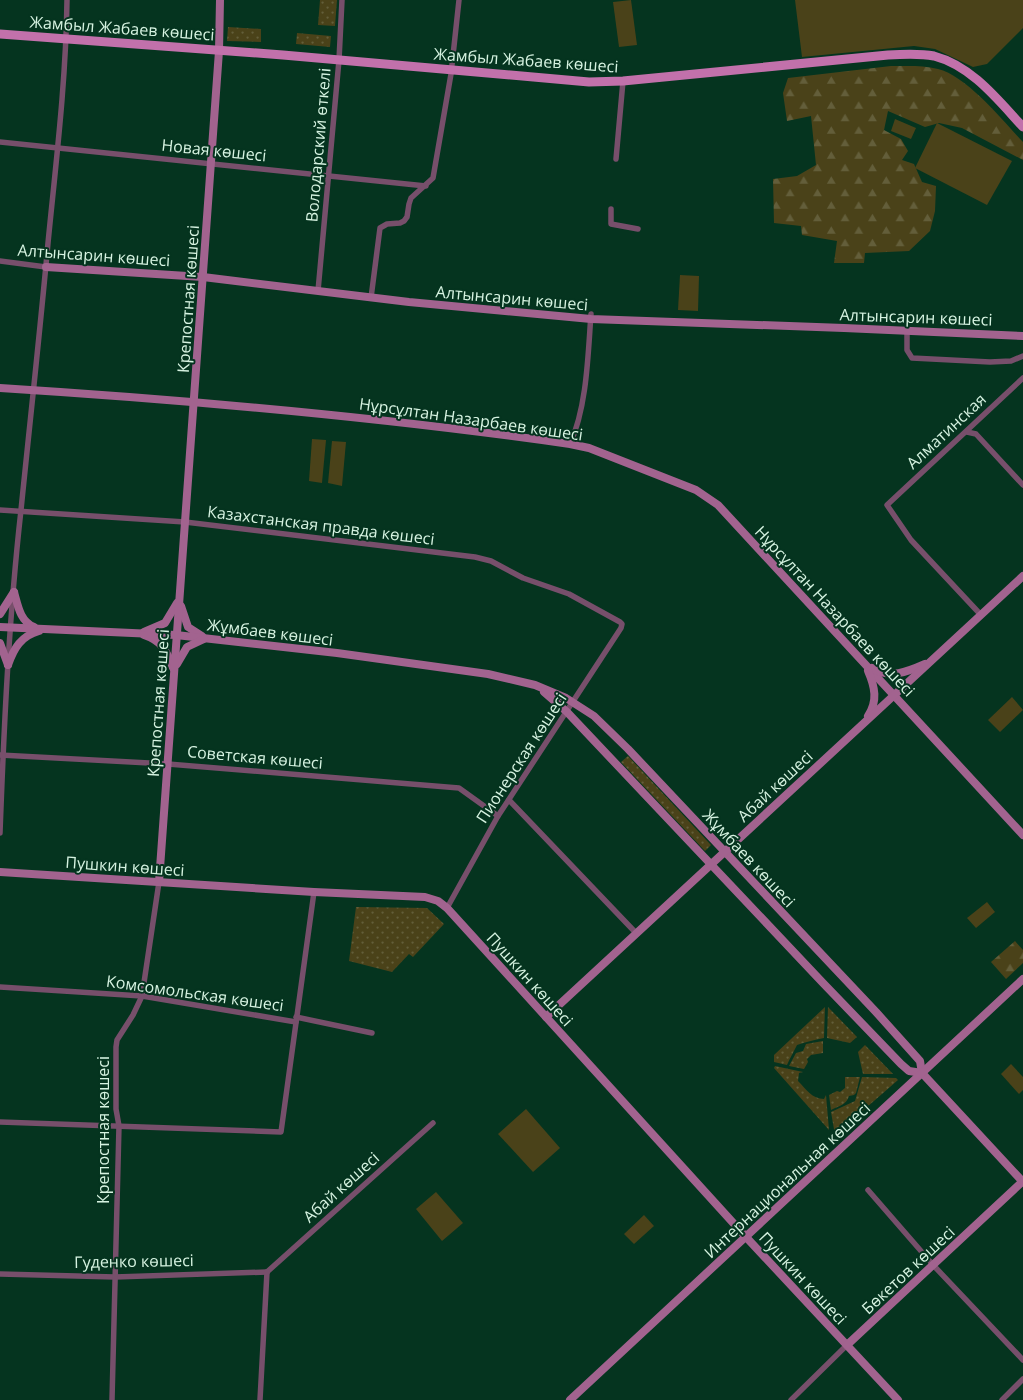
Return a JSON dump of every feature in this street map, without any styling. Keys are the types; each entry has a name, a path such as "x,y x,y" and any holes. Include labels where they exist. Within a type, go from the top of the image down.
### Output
{"main road":[{"name":"Жамбыл Жабаев көшесі","path":"0,34 339,60 568,81 622,81 888,55 920,54 934,56 960,67 983,85 1023,127"}],"street":[{"path":"0,832 1,755 8,665 21,511 57,148 66,39 67,0"},
{"name":"Крепостная көшесі","path":"112,1400 119,1126 116,1109 116,1047 117,1040 133,1015 142,996 159,882 220,51 220,0"},
{"name":"Володарский өткелі","path":"318,292 339,60 342,0"},
{"path":"371,298 380,228 387,224 400,224 404,221 407,217 411,198 426,186 432,178 451,71 459,0"},
{"path":"616,160 622,81"},
{"name":"Новая көшесі","path":"0,142 426,186"},
{"path":"611,209 611,224 638,229"},
{"name":"Алтынсарин көшесі","path":"0,261 46,267 203,277 371,298 591,317 1023,336"},
{"path":"570,444 581,412 591,317"},
{"path":"907,330 907,350 912,358 990,362 1010,361 1023,356"},
{"name":"Алматинская","path":"981,615 911,540 887,505 1023,378"},
{"name":"Нұрсұлтан Назарбаев көшесі","path":"0,388 194,402 384,420 570,444 589,448 696,490 712,499 1023,835"},
{"path":"967,432 976,434 1023,485"},
{"name":"Казахстанская правда көшесі","path":"0,510 185,522 480,558 491,561 523,578 569,594 622,624"},
{"name":"Абай көшесі","path":"546,1017 1023,576"},
{"path":"0,614 14,592"},
{"path":"14,592 24,620 31,626 44,629"},
{"path":"140,633 165,623 179,599"},
{"path":"179,599 187,625 194,632 208,638"},
{"name":"Пионерская көшесі","path":"447,908 498,816 567,712 622,624"},
{"name":"Жұмбаев көшесі","path":"0,627 176,635 329,652 479,673 535,685 573,702 594,716 914,1054 920,1061 922,1073 1023,1181"},
{"path":"8,665 21,640 44,629"},
{"path":"140,633 162,645 168,654 174,672"},
{"path":"174,672 179,658 187,647 197,641 208,638"},
{"path":"0,643 8,665"},
{"path":"860,659 874,669 891,674 913,669 931,661"},
{"path":"860,659 871,678 875,697 872,710 863,724"},
{"name":"Жұмбаев көшесі","path":"535,685 548,694 567,712 901,1064 909,1071 922,1073"},
{"name":"Советская көшесі","path":"1,755 168,764 459,788 498,816"},
{"path":"509,800 636,933"},
{"name":"Пушкин көшесі","path":"0,872 314,892 425,897 438,901 447,908 898,1400"},
{"path":"0,1122 280,1132 314,892"},
{"name":"Интернациональная көшесі","path":"570,1400 1023,979"},
{"name":"Комсомольская көшесі","path":"0,987 142,996 296,1019 372,1033"},
{"name":"Абай көшесі","path":"267,1272 433,1123"},
{"name":"Бөкетов көшесі","path":"790,1400 1023,1181"},
{"path":"868,1190 934,1266 1023,1360"},
{"path":"260,1400 267,1272"},
{"name":"Гуденко көшесі","path":"0,1274 115,1277 267,1272"},
{"path":"1002,1400 1023,1379"}],"green space":[{"path":"320,0 337,0 335,26 318,25"},
{"path":"631,0 637,45 619,47 613,2"},
{"path":"795,0 1023,0 1023,28 987,64 973,67 935,49 914,46 802,57"},
{"path":"228,27 261,29 261,42 227,41"},
{"path":"297,33 331,36 330,47 296,44"},
{"path":"891,66 915,66 938,69 961,80 984,100 1023,142 1023,160 962,128 939,123 925,127 888,111 884,130 901,139 908,151 902,160 914,164 922,182 936,186 935,211 930,231 909,251 865,253 864,263 834,263 837,241 802,235 801,226 774,223 773,179 797,176 816,165 811,116 787,121 783,93 788,78"},
{"path":"895,119 916,128 911,139 891,131"},
{"path":"937,123 1012,161 987,205 915,168"},
{"path":"680,275 699,276 698,311 678,310"},
{"path":"312,439 326,440 322,483 309,481"},
{"path":"332,441 346,442 342,486 328,483"},
{"path":"1012,697 1023,710 1000,732 988,720"},
{"path":"628,756 711,845 705,851 621,762"},
{"path":"987,902 995,912 976,928 967,918"},
{"path":"356,907 427,908 444,924 413,957 409,954 392,972 349,961"},
{"path":"1015,941 1023,950 1023,963 1006,979 991,962"},
{"path":"825,1007 824,1038 797,1045 787,1065 774,1062 774,1055"},
{"path":"828,1007 857,1037 850,1043 827,1038"},
{"path":"823,1041 823,1053 811,1055 807,1059 808,1062 804,1069 789,1066 796,1053 803,1051 806,1044"},
{"path":"865,1045 893,1074 863,1074 858,1052"},
{"path":"1011,1064 1023,1077 1023,1090 1019,1094 1001,1074"},
{"path":"775,1066 803,1072 799,1073 798,1081 807,1090 820,1099 824,1099 826,1095 829,1130 774,1068"},
{"path":"845,1077 860,1077 856,1093 849,1096 843,1104 831,1110 829,1095 837,1091 840,1092 845,1088"},
{"path":"862,1077 896,1078 898,1080 835,1135 831,1112 855,1101"},
{"path":"526,1109 560,1148 533,1172 498,1134"},
{"path":"436,1192 463,1223 442,1241 416,1209"},
{"path":"644,1215 654,1226 634,1244 624,1234"}]}
